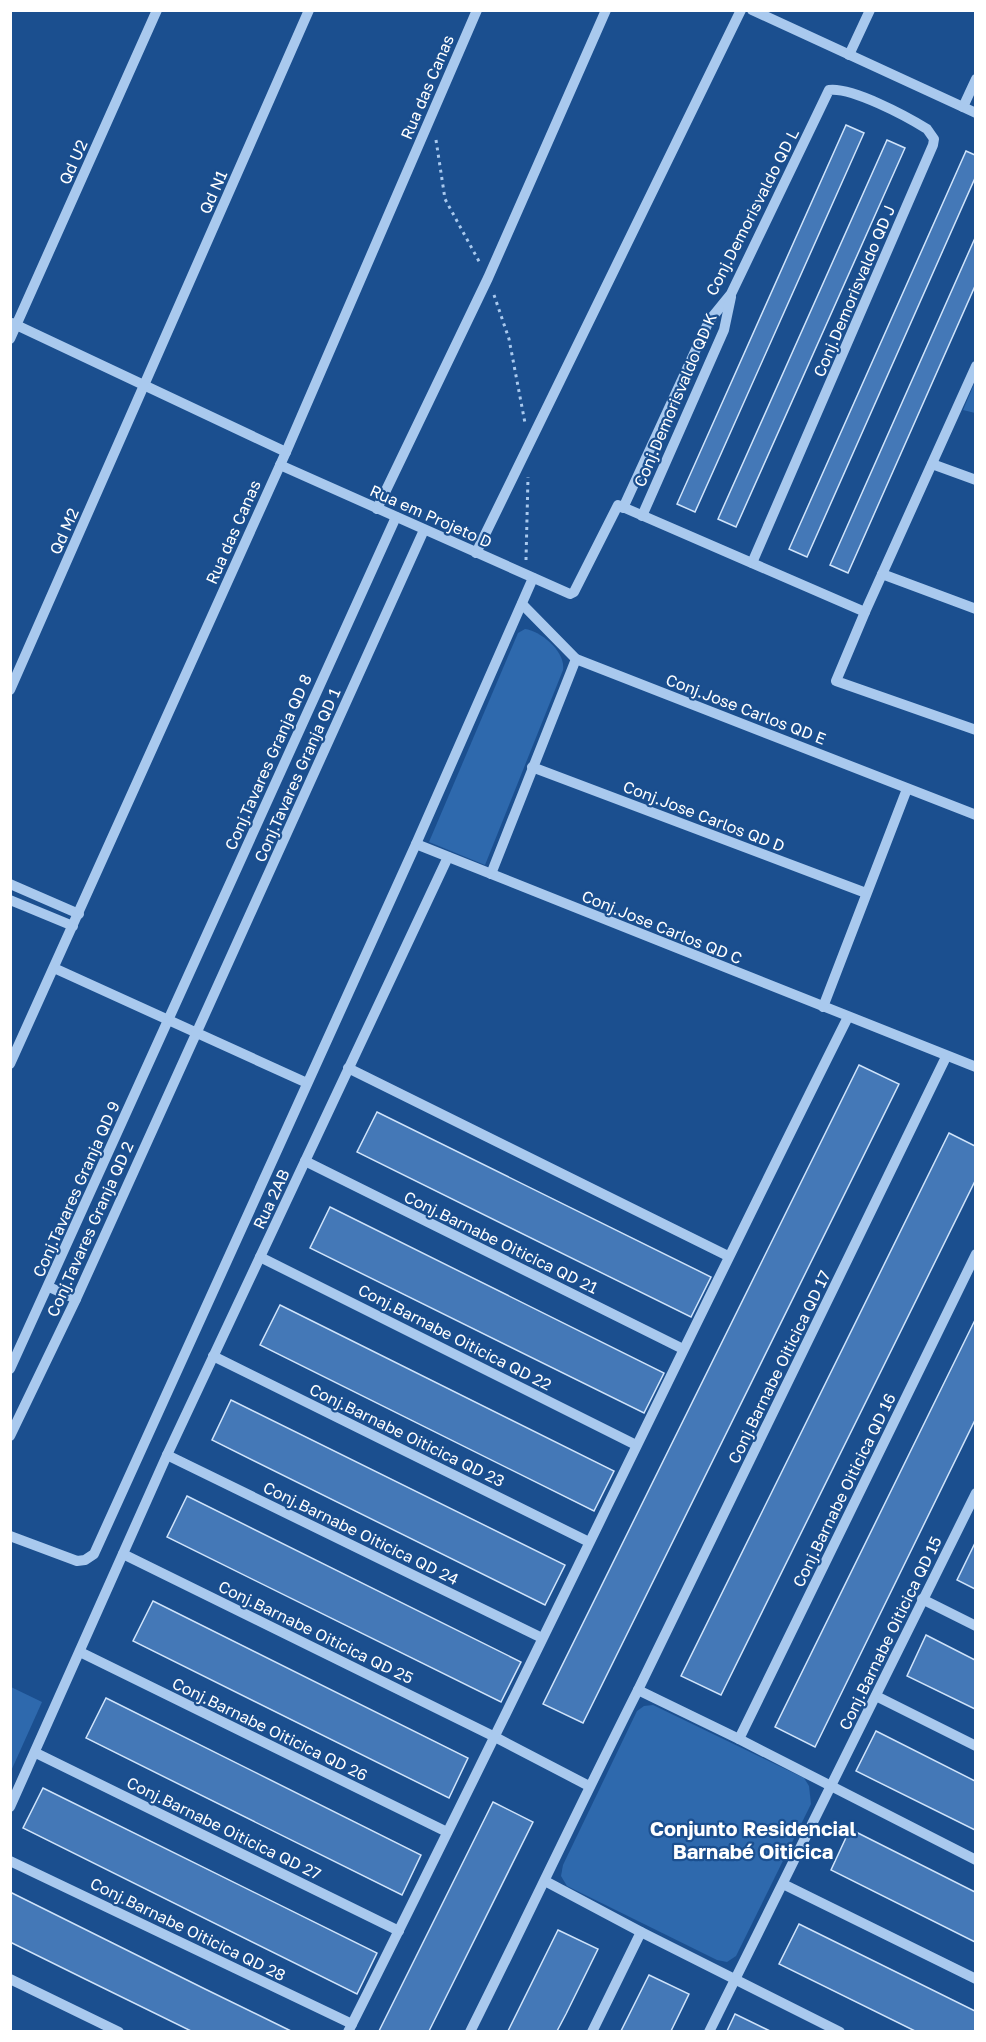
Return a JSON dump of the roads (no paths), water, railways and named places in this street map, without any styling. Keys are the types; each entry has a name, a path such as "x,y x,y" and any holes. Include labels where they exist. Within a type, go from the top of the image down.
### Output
{"street":[{"name":"Qd U2","path":"10,339 13,324 157,10"},
{"name":"Qd N1","path":"144,385 309,10"},
{"name":"Rua das Canas","path":"10,1064 286,452 477,10"},
{"path":"377,509 488,278 606,10"},
{"path":"476,553 741,10"},
{"path":"752,10 975,113"},
{"path":"849,55 870,10"},
{"path":"963,107 975,79"},
{"name":"Conj.Demorisvaldo QD L","path":"570,594 574,592 617,506 622,508 709,321 731,294 829,90"},
{"name":"Conj.Demorisvaldo QD J","path":"752,563 933,145 932,133 919,124 852,93 844,90 829,90"},
{"name":"Conj.Demorisvaldo QD K","path":"642,516 724,330 731,294"},
{"path":"13,324 286,452"},
{"path":"975,366 836,681 975,730"},
{"name":"Qd M2","path":"10,690 144,385"},
{"path":"932,464 975,480"},
{"name":"Rua em Projeto D","path":"280,465 570,594"},
{"path":"622,508 865,612"},
{"name":"Conj.Tavares Granja QD 8","path":"167,1019 396,517"},
{"name":"Conj.Tavares Granja QD 1","path":"196,1032 424,530"},
{"path":"882,574 975,609"},
{"path":"10,1536 77,1561 90,1558 97,1550 416,844 522,604 529,576"},
{"name":"Conj.Jose Carlos QD E","path":"522,604 576,658 975,814"},
{"path":"491,874 576,658"},
{"name":"Conj.Jose Carlos QD D","path":"532,767 866,893"},
{"path":"823,1007 907,789"},
{"name":"Conj.Jose Carlos QD C","path":"416,844 975,1067"},
{"name":"Rua 2AB","path":"10,1807 167,1455 448,857"},
{"path":"10,884 79,914"},
{"path":"10,900 73,926"},
{"path":"54,968 307,1083"},
{"path":"350,2028 495,1737 728,1256 848,1017"},
{"name":"Conj.Tavares Granja QD 9","path":"10,1369 49,1287 167,1019"},
{"name":"Conj.Tavares Granja QD 2","path":"10,1436 76,1299 196,1032"},
{"name":"Conj.Barnabe Oiticica QD 17","path":"470,2031 946,1057"},
{"path":"348,1068 728,1256"},
{"name":"Conj.Barnabe Oiticica QD 21","path":"305,1161 683,1348"},
{"name":"Conj.Barnabe Oiticica QD 16","path":"739,1739 975,1254"},
{"name":"Conj.Barnabe Oiticica QD 22","path":"260,1257 636,1445"},
{"path":"49,1287 76,1299"},
{"name":"Conj.Barnabe Oiticica QD 23","path":"213,1356 589,1542"},
{"name":"Conj.Barnabe Oiticica QD 24","path":"167,1455 542,1638"},
{"name":"Conj.Barnabe Oiticica QD 15","path":"710,2031 734,1978 832,1787 922,1599 974,1497"},
{"name":"Conj.Barnabe Oiticica QD 25","path":"123,1554 495,1737 589,1786"},
{"path":"922,1599 975,1626"},
{"name":"Conj.Barnabe Oiticica QD 26","path":"80,1652 447,1832"},
{"path":"638,1690 975,1860"},
{"path":"876,1696 975,1746"},
{"name":"Conj.Barnabe Oiticica QD 27","path":"36,1753 399,1931"},
{"name":"Conj.Barnabe Oiticica QD 28","path":"10,1861 350,2028"},
{"path":"545,1881 640,1932 840,2031"},
{"path":"783,1884 975,1979"},
{"path":"592,2031 640,1932"},
{"path":"10,1979 119,2031"}],"district":[{"name":"Conjunto Residencial Barnabé Oiticica","path":"753,1840"}]}
